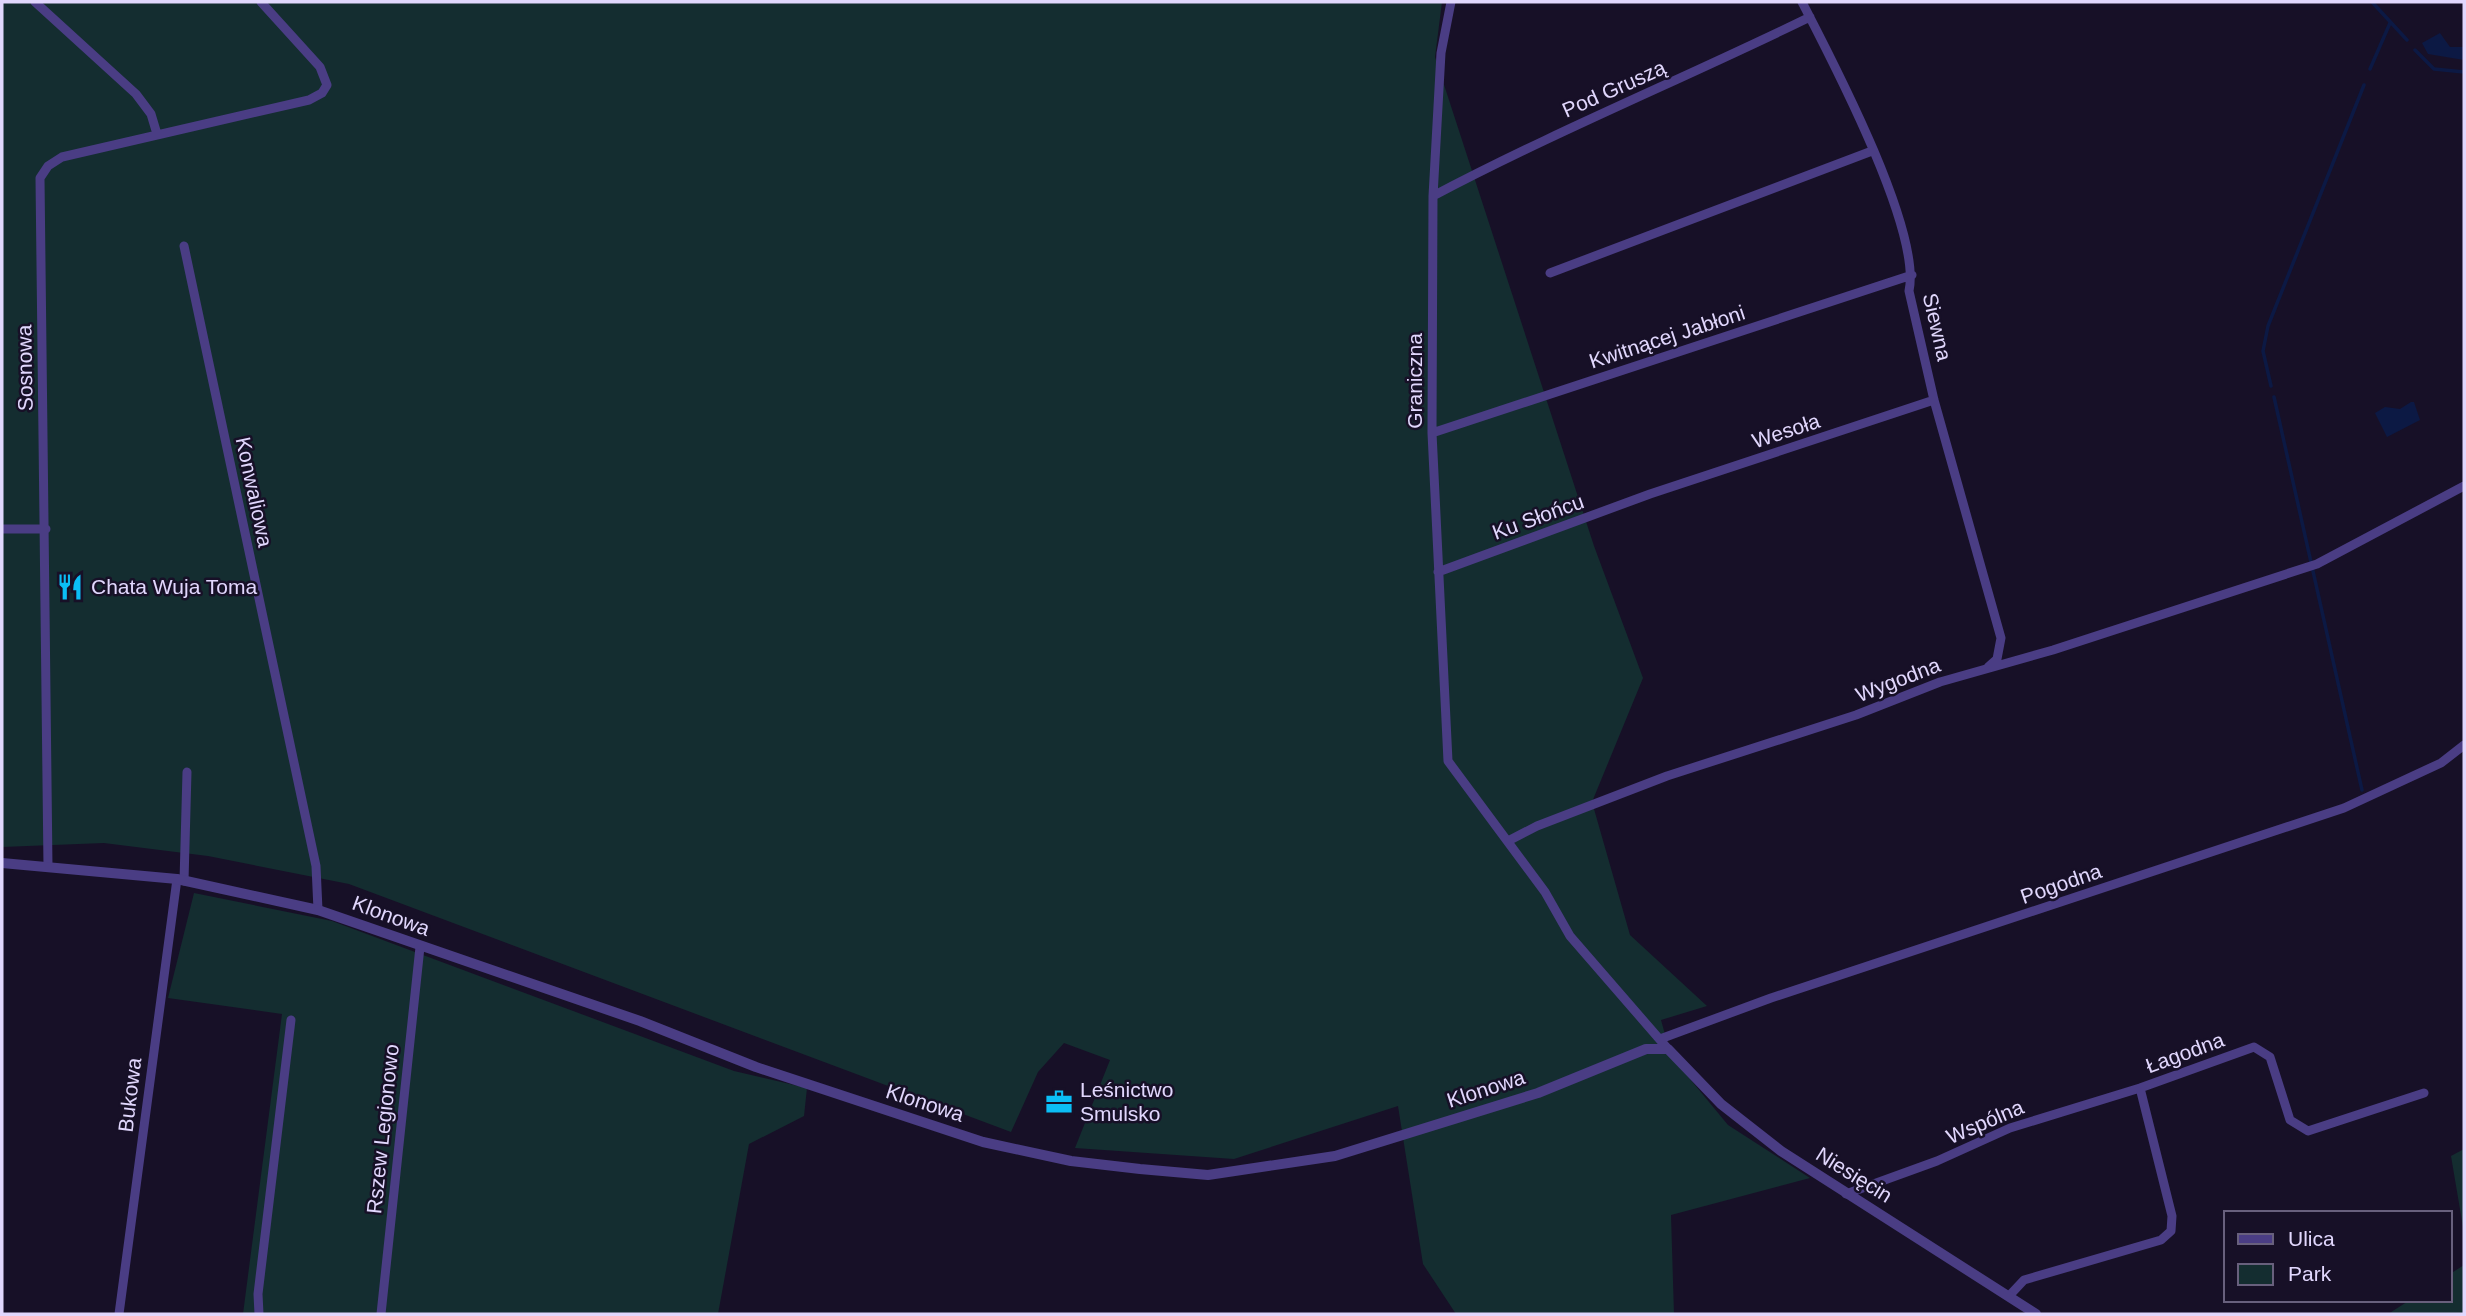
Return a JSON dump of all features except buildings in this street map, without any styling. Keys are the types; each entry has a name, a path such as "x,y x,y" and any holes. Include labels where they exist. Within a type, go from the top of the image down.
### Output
{"street":[{"path":"35,2 136,94 151,114 157,134"},
{"name":"Sosnowa","path":"48,867 40,178 48,166 62,157 309,100 322,93 327,85 320,67 261,2"},
{"name":"Graniczna","path":"1451,2 1441,53 1433,196 1432,433 1448,761 1508,841"},
{"name":"Siewna","path":"1802,2 1843,81 1903,230 1912,275 1909,291 1934,400 2001,638 1997,659 1987,668"},
{"name":"Pod Gruszą","path":"1433,196 1530,145 1695,73 1810,17"},
{"path":"1550,273 1872,151"},
{"name":"Konwaliowa","path":"184,246 316,866 318,910"},
{"name":"Kwitnącej Jabłoni","path":"1432,433 1912,275"},
{"name":"Wesoła","path":"1650,494 1934,400"},
{"name":"Wygodna","path":"1508,841 1537,826 1667,776 1856,715 1940,682 2053,650 2312,565 2464,486"},
{"name":"Ku Słońcu","path":"1438,572 1650,494"},
{"path":"2,530 46,529"},
{"name":"Pogodna","path":"1660,1039 1771,998 2344,807 2441,763 2464,745"},
{"path":"180,880 187,772"},
{"path":"1508,841 1545,892 1570,936 1668,1049"},
{"name":"Klonowa","path":"2,863 180,880 318,910 640,1021 822,1090 983,1142 1071,1161 1174,1173 1228,1174 1370,1147 1538,1093 1646,1049 1668,1049"},
{"name":"Bukowa","path":"119,1314 180,880"},
{"name":"Rszew Legionowo","path":"381,1314 419,947"},
{"path":"259,1314 258,1294 291,1020"},
{"name":"Łagodna","path":"2009,1296 2024,1280 2161,1240 2171,1231 2172,1216 2140,1088 2254,1047 2270,1057 2290,1120 2308,1130 2424,1093"},
{"name":"Niesięcin","path":"1668,1049 1742,1121 1846,1194 2036,1314"},
{"name":"Wspólna","path":"1846,1194 1937,1161 2010,1128 2140,1088"}],"green space":[{"path":"2,2 1442,2 1435,57 1594,546 1643,678 1592,802 1630,935 1707,1006 1661,1020 1671,1056 1728,1125 1810,1178 1671,1215 1674,1314 1456,1314 1423,1264 1398,1106 1234,1159 1075,1148 1110,1060 1064,1043 1038,1072 1011,1132 349,884 208,856 104,843 2,847"},
{"path":"194,893 332,921 734,1071 807,1088 804,1116 749,1144 718,1314 243,1314 282,1014 168,998"},
{"path":"2464,1149 2464,1233 2451,1156"},
{"path":"2464,1265 2464,1314 2388,1314 2407,1302 2452,1302 2452,1273"}],"water":[{"path":"2440,33 2450,47 2464,47 2464,60 2428,54 2422,43"},
{"path":"2414,402 2420,420 2387,437 2375,413 2385,407 2400,409"}],"waterway":[{"path":"2372,2 2407,40"},
{"path":"2370,69 2390,23"},
{"path":"2415,50 2434,69 2464,72"},
{"path":"2271,386 2263,351 2268,326 2364,85"},
{"path":"2274,397 2362,790"}],"place":[{"name":"Chata Wuja Toma","path":"70,587"},
{"name":"Leśnictwo Smulsko","path":"1059,1102"}]}
